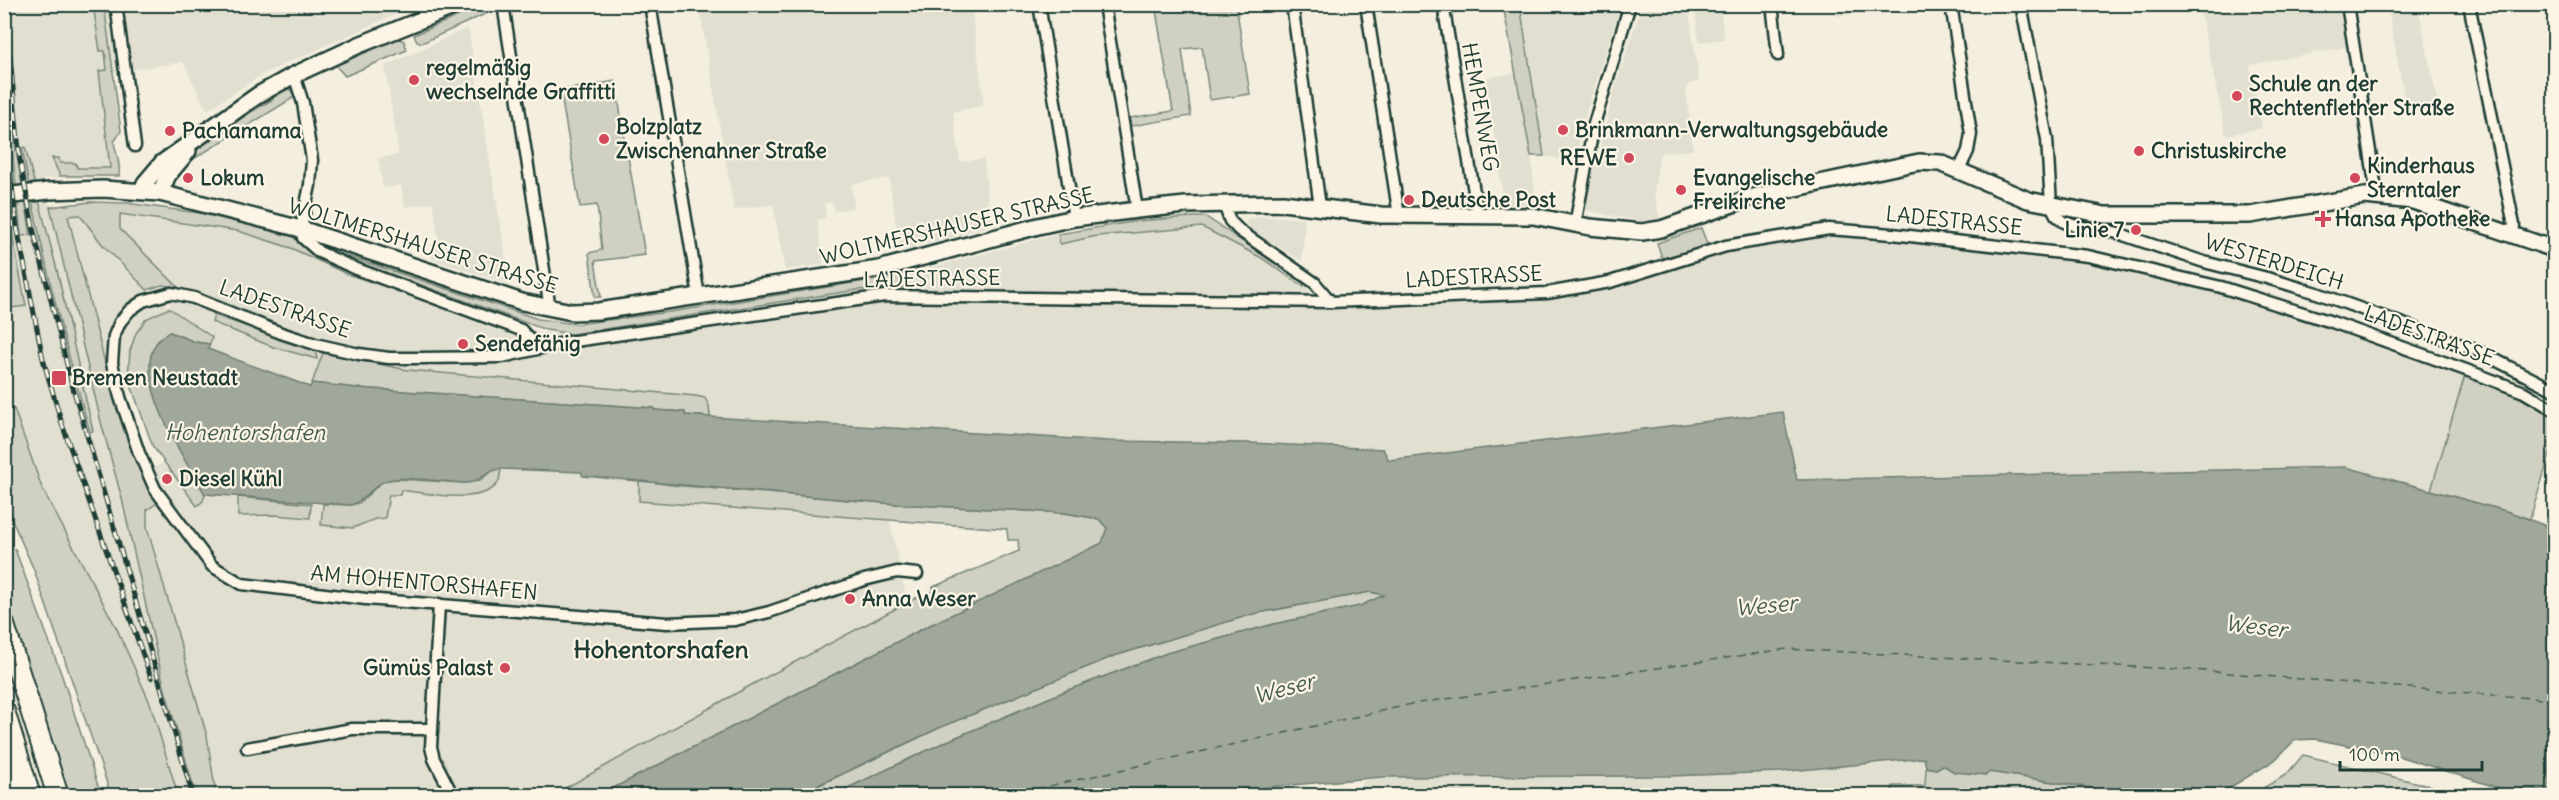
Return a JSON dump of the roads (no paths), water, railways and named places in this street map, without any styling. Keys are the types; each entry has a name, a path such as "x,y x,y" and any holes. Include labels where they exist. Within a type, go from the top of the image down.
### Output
{"highway":[{"path":"4,625 58,795"},
{"path":"4,664 44,795"},
{"path":"4,711 30,795"},
{"path":"4,759 16,795"}],"street":[{"path":"116,4 135,146"},
{"path":"503,4 550,309"},
{"path":"650,4 699,296"},
{"path":"1039,4 1074,218"},
{"path":"1104,4 1137,210"},
{"path":"1292,4 1320,207"},
{"path":"1366,4 1399,216"},
{"name":"HEMPENWEG","path":"1443,4 1478,216"},
{"path":"1575,225 1594,124 1630,4"},
{"path":"1772,4 1778,55"},
{"path":"1951,4 1971,134 1968,152 1959,170"},
{"path":"2021,4 2047,140 2051,205"},
{"path":"2347,4 2377,196"},
{"path":"2469,4 2514,225 2513,235"},
{"path":"142,191 145,183 162,163 258,95 294,75 360,45 457,5"},
{"path":"294,75 303,103 312,160 310,185 301,229 303,238 319,252 354,268 521,330 538,348"},
{"path":"160,193 168,175 193,142"},
{"name":"WOLTMERSHAUSER STRASSE","path":"4,196 49,191 103,189 160,193 301,229 550,309 572,312 599,311 879,270 1074,218 1137,210 1224,204 1283,203 1360,214 1533,216 1624,232 1650,231 1753,197 1912,163 1940,163 2002,190 2051,205 2105,215 2223,217 2250,215 2343,198 2377,196 2413,201 2554,249"},
{"path":"1224,204 1230,221 1240,231 1315,282 1331,302"},
{"name":"WESTERDEICH","path":"2051,205 2056,215 2064,222 2079,228 2115,232 2307,290 2478,351 2554,390"},
{"name":"LADESTRASSE","path":"130,310 156,296 177,294 194,298 315,344 359,354 389,358 502,357 538,348 885,296 1331,302 1547,293 1578,290 1726,246 1829,229 1904,235 2088,256 2221,287 2332,321 2466,370 2524,392 2554,410"},
{"path":"2221,287 2228,268"},
{"name":"AM HOHENTORSHAFEN","path":"130,310 120,322 111,347 112,363 120,398 139,453 155,489 212,566 242,584 439,604 667,623 735,620 769,612 864,580 897,572 917,574"},
{"path":"439,604 431,747 434,759 453,795"},
{"path":"247,748 352,729 432,729"}],"water":[{"name":"Weser","path":"170,332 195,342 210,344 208,349 310,387 312,383 654,408 654,410 685,412 685,415 710,417 1109,441 1249,443 1383,449 1389,460 1783,412 1797,480 2346,467 2510,512 2554,529 2554,792 2545,789 2527,794 2505,790 2395,755 2315,739 2295,740 2275,760 2218,795 2147,795 2147,791 2126,788 2117,792 1990,772 1986,775 1954,772 1943,765 1936,769 1926,767 1924,758 1780,772 1670,776 1382,777 1202,793 1194,796 833,795 945,742 1063,692 1167,653 1274,624 1360,606 1384,595 1370,592 1253,614 1114,656 939,728 797,795 600,795 928,626 1102,543 1107,528 1099,519 1065,513 896,504 583,476 581,472 497,469 469,483 392,479 380,483 351,505 205,494 171,435 152,386 150,363 155,345"}],"railway":[{"path":"5,4 20,161 34,232 71,381 193,796"},
{"path":"4,120 17,227 43,359 62,424 151,678"}],"place":[{"name":"regelmäßig wechselnde Graffitti","path":"414,80"},
{"name":"Schule an der Rechtenflether Straße","path":"2237,96"},
{"name":"Brinkmann-Verwaltungsgebäude","path":"1563,130"},
{"name":"Pachamama","path":"170,131"},
{"name":"Bolzplatz Zwischenahner Straße","path":"604,139"},
{"name":"Christuskirche","path":"2139,151"},
{"name":"REWE","path":"1629,158"},
{"name":"Lokum","path":"188,178"},
{"name":"Kinderhaus Sterntaler","path":"2355,178"},
{"name":"Evangelische Freikirche","path":"1681,190"},
{"name":"Deutsche Post","path":"1409,200"},
{"name":"Hansa Apotheke","path":"2323,219"},
{"name":"Linie 7","path":"2136,230"},
{"name":"Sendefähig","path":"463,344"},
{"name":"Bremen Neustadt","path":"59,378"},
{"name":"Diesel Kühl","path":"167,479"},
{"name":"Anna Weser","path":"850,599"},
{"name":"Gümüs Palast","path":"505,668"}],"district":[{"name":"Hohentorshafen","path":"661,650"}]}
